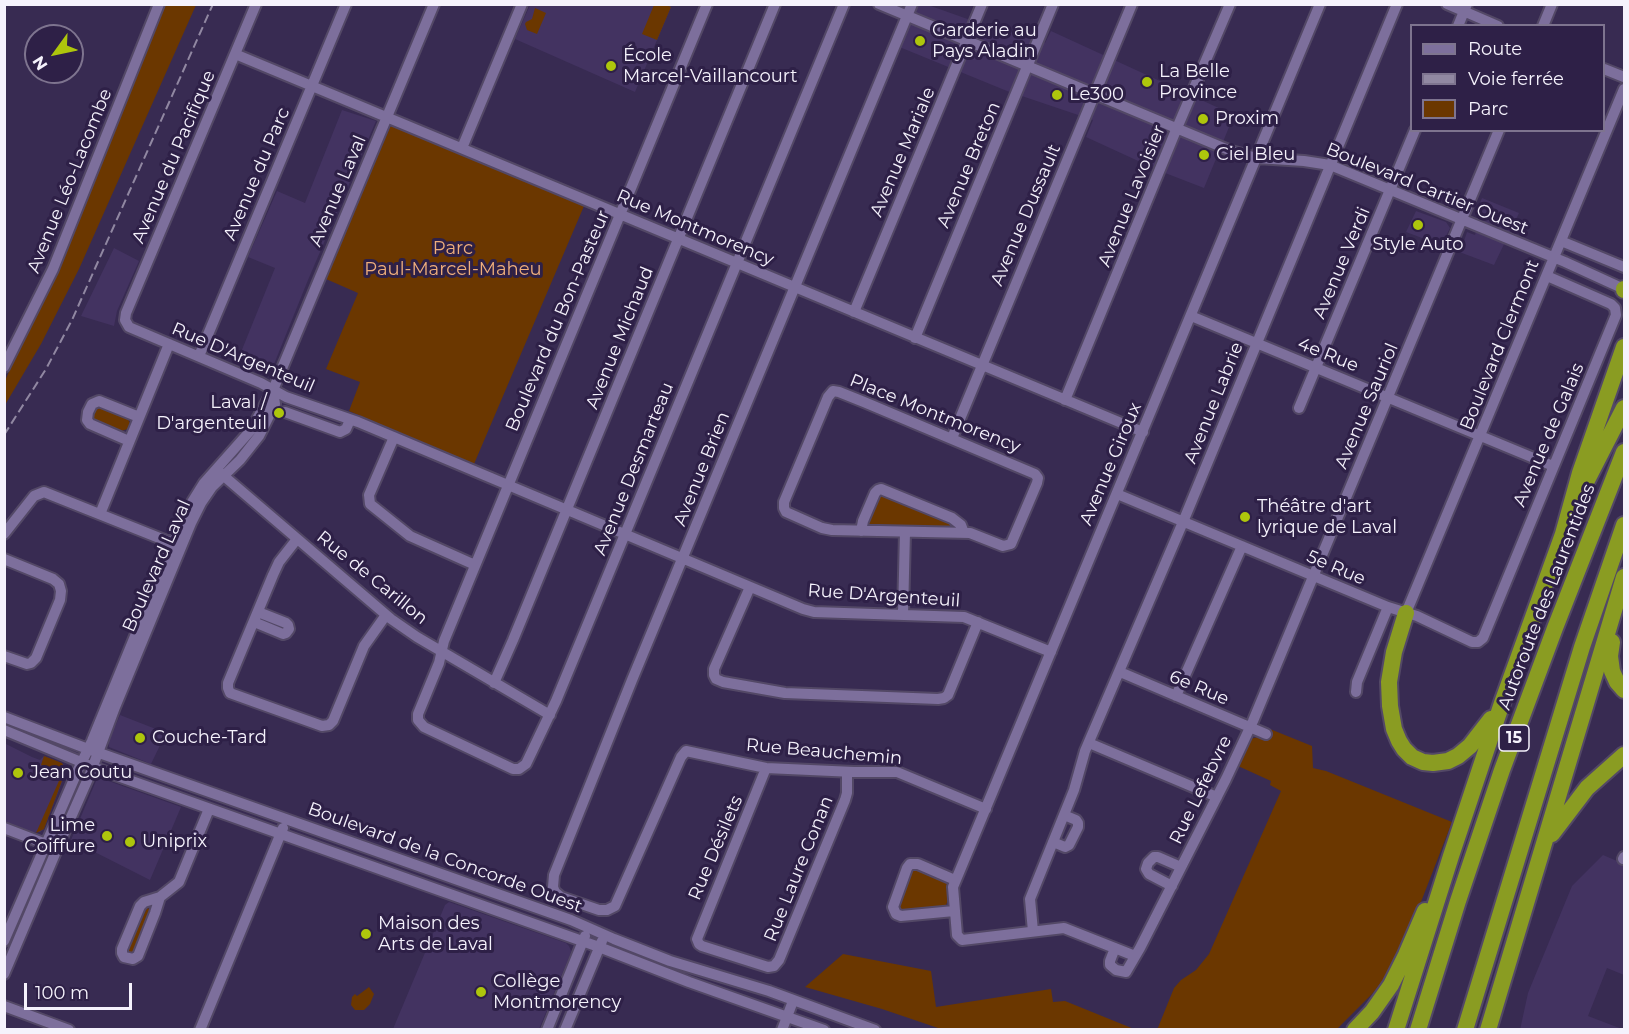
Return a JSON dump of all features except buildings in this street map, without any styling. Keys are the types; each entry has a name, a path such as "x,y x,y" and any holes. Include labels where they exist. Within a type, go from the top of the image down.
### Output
{"highway":[{"path":"1396,1029 1502,703 1563,534 1583,464 1624,347"},
{"path":"1563,534 1588,478 1624,408"},
{"name":"Autoroute des Laurentides","path":"1418,1029 1506,759 1624,452"},
{"name":"15","path":"1465,1029 1582,647 1624,525"},
{"path":"1624,578 1610,660 1615,680 1624,690"},
{"path":"1488,1029 1624,578"},
{"path":"1406,613 1392,657 1389,689 1395,734 1409,754 1430,763 1455,758 1473,744 1502,703"},
{"path":"1544,844 1587,788 1624,755"},
{"path":"1355,1029 1372,1012 1395,979 1418,924 1451,856"}],"street":[{"name":"Avenue Léo-Lacombe","path":"4,367 51,274 159,4"},
{"name":"Avenue du Pacifique","path":"126,323 126,313 256,4"},
{"name":"Avenue du Parc","path":"199,356 346,4"},
{"name":"Avenue Laval","path":"273,390 434,4"},
{"path":"462,148 522,4"},
{"name":"Boulevard du Bon-Pasteur","path":"441,651 707,4"},
{"name":"Avenue Michaud","path":"494,682 775,4"},
{"name":"Avenue Desmarteau","path":"441,651 439,663 418,714 418,720 424,727 511,768 517,770 523,767 550,715 844,4"},
{"name":"Boulevard Cartier Ouest","path":"879,4 1231,151 1257,158 1304,160 1330,165 1624,289"},
{"name":"Avenue Brien","path":"611,909 599,910 561,897 554,891 553,880 637,669 912,4"},
{"name":"Avenue Mariale","path":"854,312 982,4"},
{"name":"Avenue Breton","path":"915,338 1053,4"},
{"name":"Avenue Dussault","path":"952,438 1132,4"},
{"name":"Avenue Lavoisier","path":"1065,400 1230,4"},
{"path":"1307,4 1319,7"},
{"name":"Avenue Labrie","path":"1034,931 1029,906 1030,899 1089,743 1397,4"},
{"path":"1447,4 1465,8 1494,24"},
{"path":"1544,24 1552,4"},
{"name":"Avenue Giroux","path":"1034,931 960,939 957,935 954,911 955,880 963,867 1319,7"},
{"path":"1459,24 1465,8"},
{"name":"Rue Montmorency","path":"235,54 1143,432"},
{"path":"1605,69 1624,77"},
{"name":"Boulevard Clermont","path":"1406,613 1624,89"},
{"name":"Avenue Verdi","path":"1299,408 1414,132"},
{"name":"Avenue Sauriol","path":"1250,728 1498,132"},
{"path":"1561,241 1624,267"},
{"name":"Avenue de Galais","path":"1477,642 1483,638 1616,312 1611,304 1547,276"},
{"name":"4e Rue","path":"1191,316 1553,466"},
{"name":"Rue D'Argenteuil","path":"126,323 134,330 261,383 286,397 393,437 566,511 811,611 959,616 1051,652"},
{"path":"100,514 169,344"},
{"name":"Boulevard Laval","path":"4,974 93,767 93,750 176,545 220,472 248,434 273,390"},
{"name":"Place Montmorency","path":"839,392 952,438 1032,471 1038,478 1010,545 1003,546 971,533 826,529 789,514 784,509 788,493 830,393 839,392"},
{"path":"129,441 90,424 87,414 92,404 99,401 139,417"},
{"name":"Rue D'Argenteuil","path":"285,412 340,432 346,429 350,420"},
{"path":"393,437 369,495 370,504 410,536 476,565"},
{"name":"Rue de Carillon","path":"220,472 386,615 411,633 550,715"},
{"name":"Place Montmorency","path":"861,531 875,493 881,489 954,519 962,527 964,533"},
{"path":"4,534 31,500 42,492 176,545"},
{"name":"5e Rue","path":"1117,494 1388,607 1437,625 1455,635 1477,642"},
{"path":"903,615 905,532"},
{"path":"297,539 279,562 229,682 229,692 326,726 331,724 364,646 386,615"},
{"path":"1176,696 1242,546"},
{"path":"4,559 53,579 62,591 35,660 24,663 4,656"},
{"path":"750,586 714,669 714,675 716,679 723,682 785,693 944,698 948,694 978,622"},
{"path":"1356,692 1357,682 1388,607"},
{"name":"6e Rue","path":"1120,672 1266,734"},
{"name":"Boulevard de la Concorde Ouest","path":"4,717 571,920 670,961 769,991 875,1029"},
{"name":"Rue Lefebvre","path":"1115,948 1110,965 1113,969 1124,972 1128,970 1172,886 1250,728"},
{"name":"Boulevard de la Concorde Ouest","path":"4,730 93,767 824,1029"},
{"path":"1089,743 1217,798"},
{"name":"Boulevard Laval","path":"4,941 82,761 93,750"},
{"name":"Rue Beauchemin","path":"611,909 617,903 684,752 766,768 901,773 986,809"},
{"name":"Rue Désilets","path":"698,941 697,936 766,768"},
{"name":"Rue Laure Conan","path":"698,941 702,946 763,966 771,967 776,964 845,800 847,772"},
{"path":"160,897 156,913 138,956 133,960 124,957 122,949 140,906 144,902 160,897 179,882 209,808"},
{"path":"1053,842 1065,847 1069,845 1078,827 1076,820 1064,814"},
{"path":"200,1029 286,819"},
{"path":"4,828 57,848"},
{"name":"Rue Lefebvre","path":"1172,886 1149,874 1146,869 1148,863 1156,857 1181,867"},
{"path":"954,911 901,916 896,914 892,907 907,868 912,864 918,864 955,880"},
{"path":"547,1029 589,927"},
{"path":"1034,931 1067,928 1135,956"},
{"path":"565,1029 604,935"},
{"path":"782,1029 793,1001"},
{"path":"4,1006 69,1029"}],"shaded area":[{"name":"École Marcel-Vaillancourt","path":"666,4 671,7 635,92 515,39 530,5"},
{"path":"913,5 928,5 1045,43 1051,31 1234,115 1204,188 1160,171 1086,137 1093,120 1007,91 897,46"},
{"path":"342,110 376,121 270,374 237,362 275,268 248,257 277,191 305,203"},
{"path":"1482,198 1519,213 1494,265 1406,232 1416,211 1446,222 1450,228 1446,236 1463,244 1467,232 1475,235 1481,214 1476,212"},
{"path":"114,248 139,261 117,311 114,326 81,316"},
{"path":"120,715 166,733 151,764 109,747 109,741"},
{"path":"4,743 32,757 40,760 44,756 65,766 65,774 44,829 40,832 31,832 5,821"},
{"path":"99,779 181,807 150,880 71,840 96,781"},
{"path":"1603,855 1624,864 1624,975 1607,968 1588,1016 1622,1029 1520,1030 1528,993 1572,886"},
{"name":"Collège Montmorency","path":"449,902 569,946 570,955 539,1029 393,1029 445,905"}],"green space":[{"path":"164,5 196,5 79,269 41,344 5,405 5,381 63,258"},
{"path":"654,5 671,7 657,40 642,34"},
{"path":"535,8 546,13 537,34 527,30 525,24 532,19"},
{"name":"Parc Paul-Marcel-Maheu","path":"392,126 584,206 474,464 349,411 360,382 326,369 358,293 326,279"},
{"path":"98,407 127,417 130,423 128,429 121,431 94,419 92,415"},
{"path":"881,493 950,521 952,526 950,528 869,525 867,522"},
{"path":"1270,729 1312,746 1313,768 1326,771 1452,822 1419,907 1387,975 1372,994 1337,1029 1157,1030 1174,988 1196,970 1209,954 1281,791 1270,785 1271,781 1238,766 1250,739 1258,737 1265,740"},
{"path":"44,756 62,763 66,770 44,829 36,833 62,774 41,765"},
{"path":"918,869 932,875 933,878 934,876 946,881 948,900 946,905 906,911 901,909 899,903 911,873"},
{"path":"147,908 150,909 150,913 134,952 129,953 128,950"},
{"path":"843,954 931,971 936,1007 1051,989 1053,1002 1065,1001 1134,1029 941,1029 805,987"},
{"path":"369,987 374,994 370,1004 364,1010 355,1010 351,1005 352,997"}],"railway":[{"path":"4,435 46,369 72,320 213,4"}],"place":[{"name":"Garderie au Pays Aladin","path":"920,41"},
{"name":"École Marcel-Vaillancourt","path":"611,66"},
{"name":"La Belle Province","path":"1147,82"},
{"name":"Le300","path":"1057,95"},
{"name":"Proxim","path":"1203,119"},
{"name":"Ciel Bleu","path":"1204,155"},
{"name":"Style Auto","path":"1418,225"},
{"name":"Laval / D'argenteuil","path":"279,413"},
{"name":"Théâtre d'art lyrique de Laval","path":"1245,517"},
{"name":"Couche-Tard","path":"140,738"},
{"name":"Jean Coutu","path":"18,773"},
{"name":"Lime Coiffure","path":"107,836"},
{"name":"Uniprix","path":"130,842"},
{"name":"Maison des Arts de Laval","path":"366,934"},
{"name":"Collège Montmorency","path":"481,992"}]}
